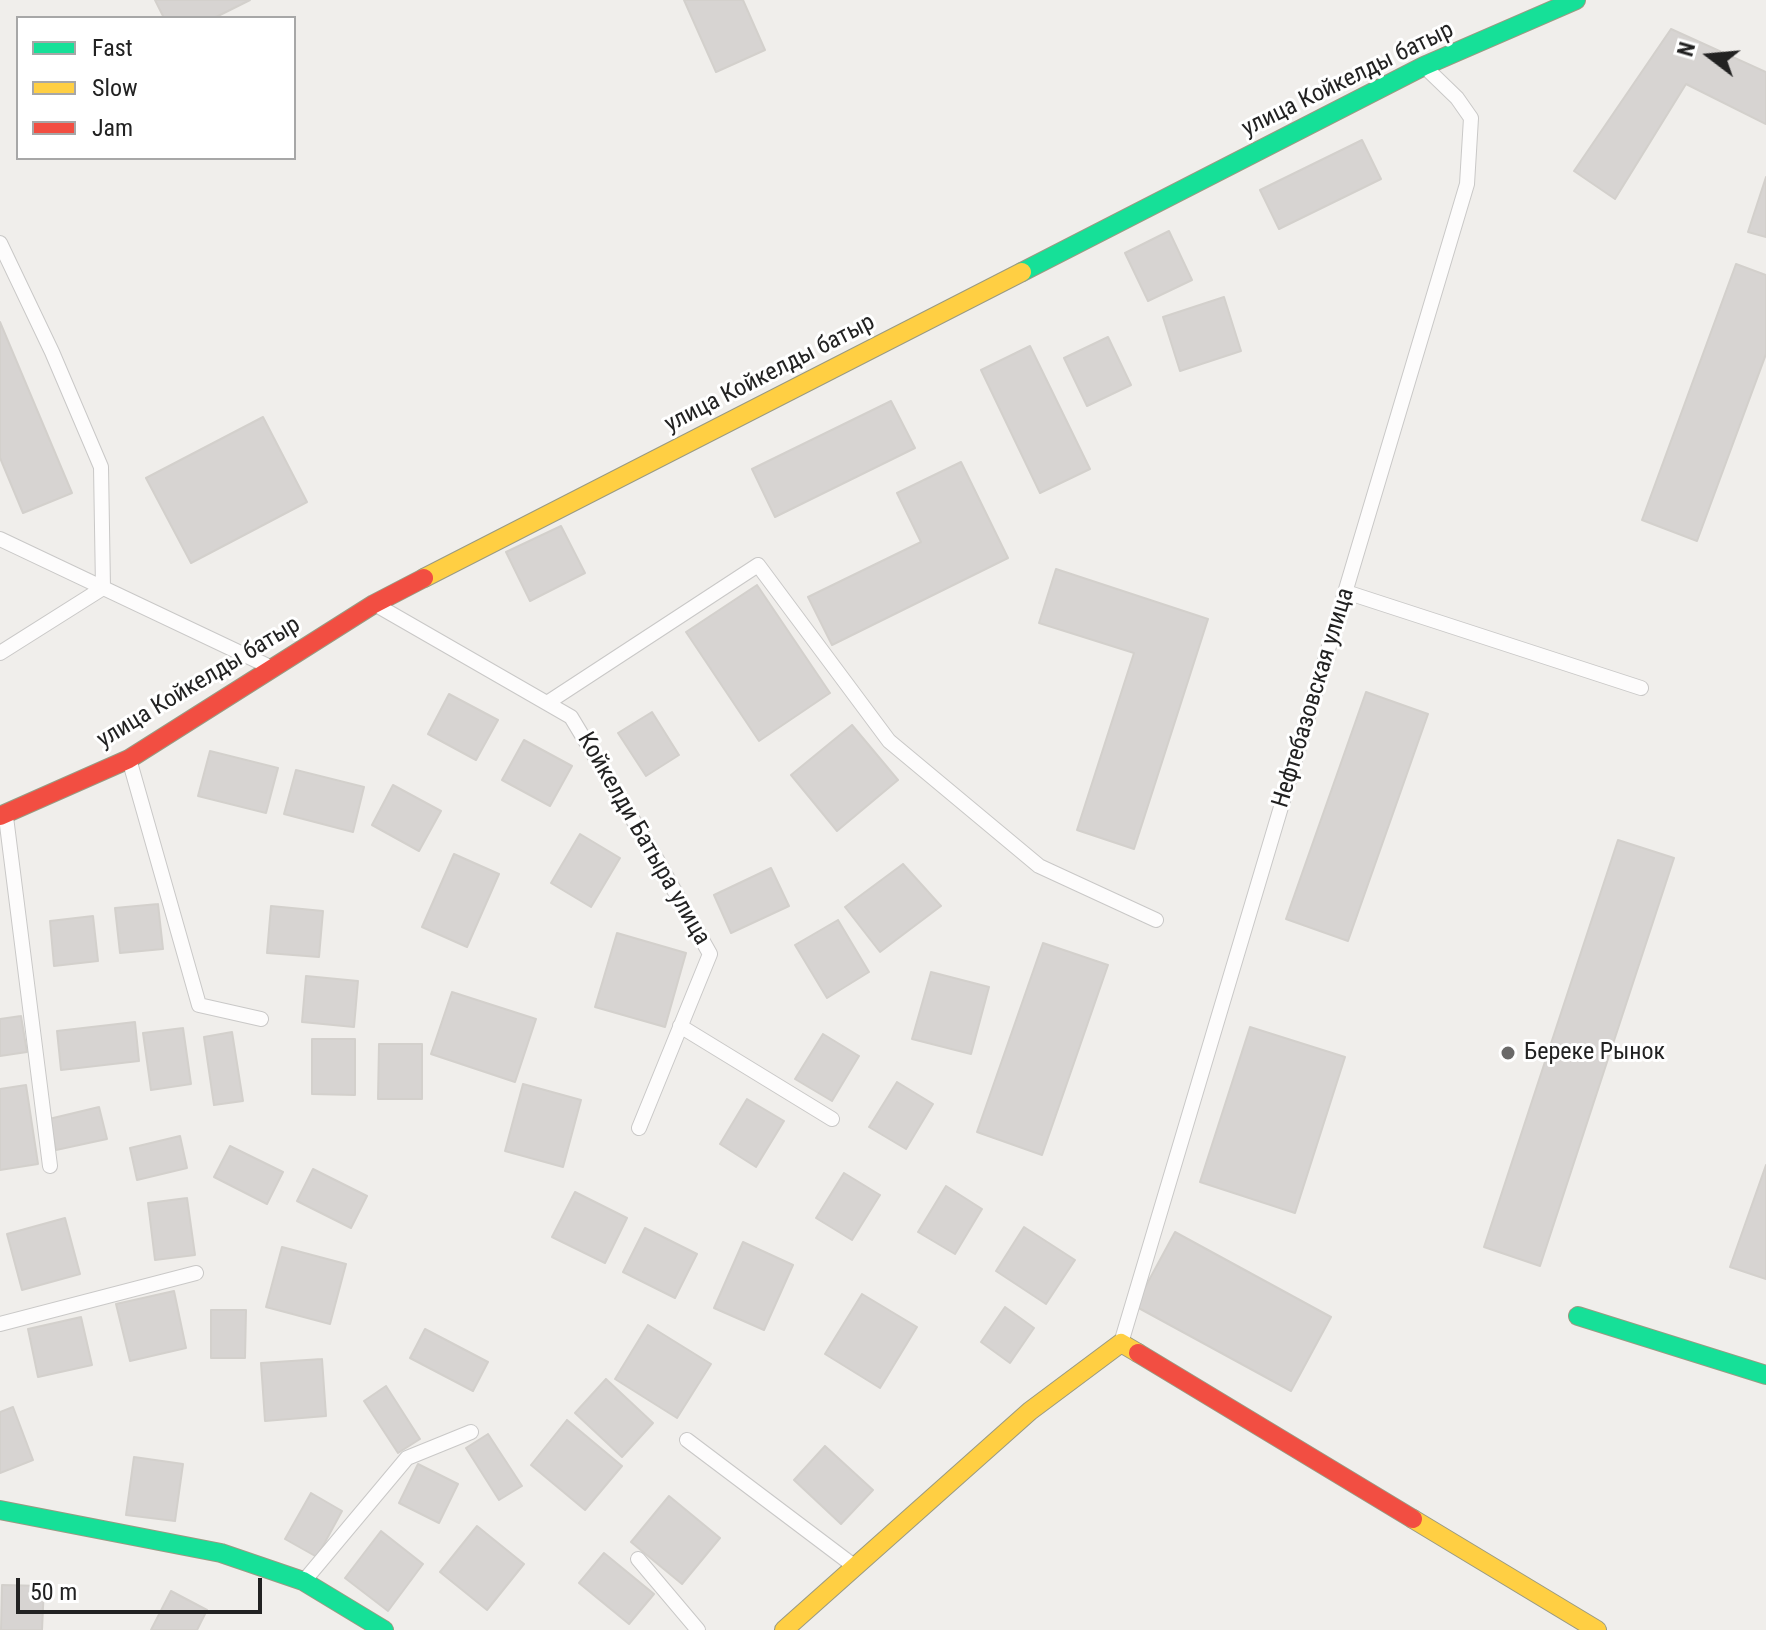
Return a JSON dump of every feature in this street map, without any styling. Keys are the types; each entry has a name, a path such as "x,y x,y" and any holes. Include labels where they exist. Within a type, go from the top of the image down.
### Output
{"street":[{"name":"улица Койкелды батыр","path":"2,814 129,759 374,604 1424,66 1576,0"},
{"path":"1578,1316 1766,1375"},
{"path":"784,1630 1030,1411 1121,1343 1597,1630"},
{"path":"0,1510 221,1553 303,1581 384,1630"}],"lane":[{"name":"Нефтебазовская улица","path":"1121,1343 1467,184 1471,118 1457,98 1424,66"},
{"path":"0,243 52,352 101,467 103,588"},
{"path":"0,539 272,668"},
{"path":"547,703 758,565 889,741 1039,866 1156,920"},
{"path":"0,653 103,588"},
{"path":"1346,592 1641,688"},
{"name":"Койкелди Батыра улица","path":"374,604 571,717 710,954 639,1128"},
{"path":"129,759 199,1005 261,1019"},
{"path":"2,814 50,1166"},
{"path":"680,1026 832,1119"},
{"path":"0,1324 196,1273"},
{"path":"303,1581 407,1458 471,1432"},
{"path":"687,1440 854,1566"},
{"path":"638,1559 698,1630"}],"building":[{"path":"155,0 250,0 218,16 163,16"},
{"path":"684,0 743,0 765,50 716,72"},
{"path":"1671,29 1766,72 1766,124 1686,84 1615,199 1574,171"},
{"path":"1362,140 1381,179 1279,229 1260,190"},
{"path":"1766,177 1766,237 1748,232"},
{"path":"1169,231 1192,280 1148,301 1125,253"},
{"path":"1736,264 1766,275 1766,354 1697,541 1642,520"},
{"path":"1224,297 1241,351 1180,371 1163,317"},
{"path":"0,322 72,493 23,513 0,458"},
{"path":"1108,337 1131,385 1087,406 1064,358"},
{"path":"1030,346 1090,469 1040,493 981,370"},
{"path":"891,401 915,448 775,517 752,469"},
{"path":"263,417 307,502 191,563 146,478"},
{"path":"961,462 1008,558 832,645 808,597 921,542 897,493"},
{"path":"561,526 585,573 530,601 506,552"},
{"path":"1056,569 1208,619 1134,849 1077,830 1134,653 1039,623"},
{"path":"757,585 830,693 759,741 686,632"},
{"path":"1366,692 1428,714 1348,941 1286,919"},
{"path":"449,694 498,720 476,760 428,734"},
{"path":"652,712 679,755 646,776 618,733"},
{"path":"852,725 898,780 837,831 791,775"},
{"path":"524,740 572,766 550,806 502,780"},
{"path":"210,751 278,768 266,813 198,796"},
{"path":"296,770 364,787 353,832 284,814"},
{"path":"393,785 441,811 419,851 372,825"},
{"path":"580,834 620,858 591,907 551,883"},
{"path":"1618,840 1674,858 1540,1266 1484,1247"},
{"path":"454,854 499,874 467,947 422,927"},
{"path":"903,864 941,906 880,952 845,907"},
{"path":"771,868 789,906 731,933 714,895"},
{"path":"158,904 163,949 120,953 115,908"},
{"path":"271,906 323,911 319,957 267,953"},
{"path":"93,916 98,961 54,966 50,921"},
{"path":"838,920 869,972 827,998 795,945"},
{"path":"617,933 686,953 665,1027 595,1007"},
{"path":"1043,943 1108,965 1042,1155 977,1132"},
{"path":"931,972 989,987 971,1054 912,1039"},
{"path":"306,976 358,981 354,1027 302,1022"},
{"path":"452,992 536,1019 515,1082 431,1054"},
{"path":"21,1016 27,1052 0,1056 0,1019"},
{"path":"135,1022 139,1061 61,1070 57,1031"},
{"path":"1250,1027 1345,1057 1295,1213 1200,1182"},
{"path":"183,1028 191,1084 151,1090 143,1033"},
{"path":"232,1032 243,1101 214,1105 204,1037"},
{"path":"823,1034 859,1056 832,1101 795,1079"},
{"path":"312,1039 355,1039 355,1095 312,1094"},
{"path":"379,1044 422,1044 422,1099 378,1099"},
{"path":"897,1082 933,1104 906,1149 869,1127"},
{"path":"523,1084 581,1100 563,1167 505,1151"},
{"path":"26,1085 38,1164 0,1170 0,1089"},
{"path":"747,1099 784,1121 756,1167 720,1144"},
{"path":"99,1107 107,1139 56,1150 49,1119"},
{"path":"180,1136 187,1168 137,1180 130,1148"},
{"path":"230,1146 283,1172 267,1204 214,1177"},
{"path":"1766,1165 1766,1279 1730,1267"},
{"path":"313,1169 367,1196 351,1228 297,1201"},
{"path":"844,1173 880,1195 852,1240 816,1218"},
{"path":"946,1186 982,1209 955,1254 918,1232"},
{"path":"575,1192 627,1218 605,1263 552,1237"},
{"path":"187,1198 195,1255 155,1260 148,1203"},
{"path":"65,1218 80,1274 22,1290 7,1234"},
{"path":"1024,1227 1075,1260 1046,1304 996,1271"},
{"path":"645,1228 697,1254 675,1298 623,1272"},
{"path":"1175,1232 1331,1317 1291,1391 1135,1306"},
{"path":"743,1242 793,1265 764,1330 714,1308"},
{"path":"282,1247 346,1264 330,1324 266,1307"},
{"path":"174,1291 186,1348 130,1361 116,1304"},
{"path":"862,1294 917,1327 880,1388 825,1354"},
{"path":"1005,1307 1034,1328 1010,1363 981,1342"},
{"path":"211,1310 246,1310 245,1358 211,1358"},
{"path":"81,1317 92,1365 38,1377 28,1329"},
{"path":"648,1325 711,1364 677,1418 615,1379"},
{"path":"425,1329 488,1362 473,1391 410,1358"},
{"path":"322,1359 326,1416 265,1421 261,1363"},
{"path":"606,1379 653,1423 622,1457 575,1413"},
{"path":"386,1386 420,1439 398,1453 364,1401"},
{"path":"13,1407 33,1460 0,1473 0,1412"},
{"path":"567,1420 622,1466 585,1510 531,1465"},
{"path":"488,1434 522,1486 499,1500 466,1448"},
{"path":"825,1446 873,1490 841,1524 794,1480"},
{"path":"134,1457 183,1464 175,1521 126,1515"},
{"path":"418,1464 458,1484 439,1523 399,1503"},
{"path":"311,1493 342,1511 317,1557 285,1539"},
{"path":"669,1496 720,1538 682,1584 631,1542"},
{"path":"477,1526 524,1564 487,1610 440,1572"},
{"path":"381,1531 423,1564 388,1611 345,1578"},
{"path":"604,1553 654,1594 629,1624 579,1583"},
{"path":"2,1585 44,1586 42,1630 1,1630"},
{"path":"171,1591 207,1610 197,1630 151,1630"}],"traffic: fast":[{"path":"1022,272 1424,66 1576,0"},
{"path":"1578,1316 1766,1375"},
{"path":"0,1510 221,1553 303,1581 384,1630"}],"traffic: slow":[{"path":"424,578 1022,272"},
{"path":"784,1630 1030,1411 1121,1343 1138,1353"},
{"path":"1413,1519 1597,1630"}],"traffic: jam":[{"path":"0,816 129,759 374,604 424,578"},
{"path":"1138,1353 1413,1519"}],"place":[{"name":"Береке Рынок","path":"1508,1053"}]}
